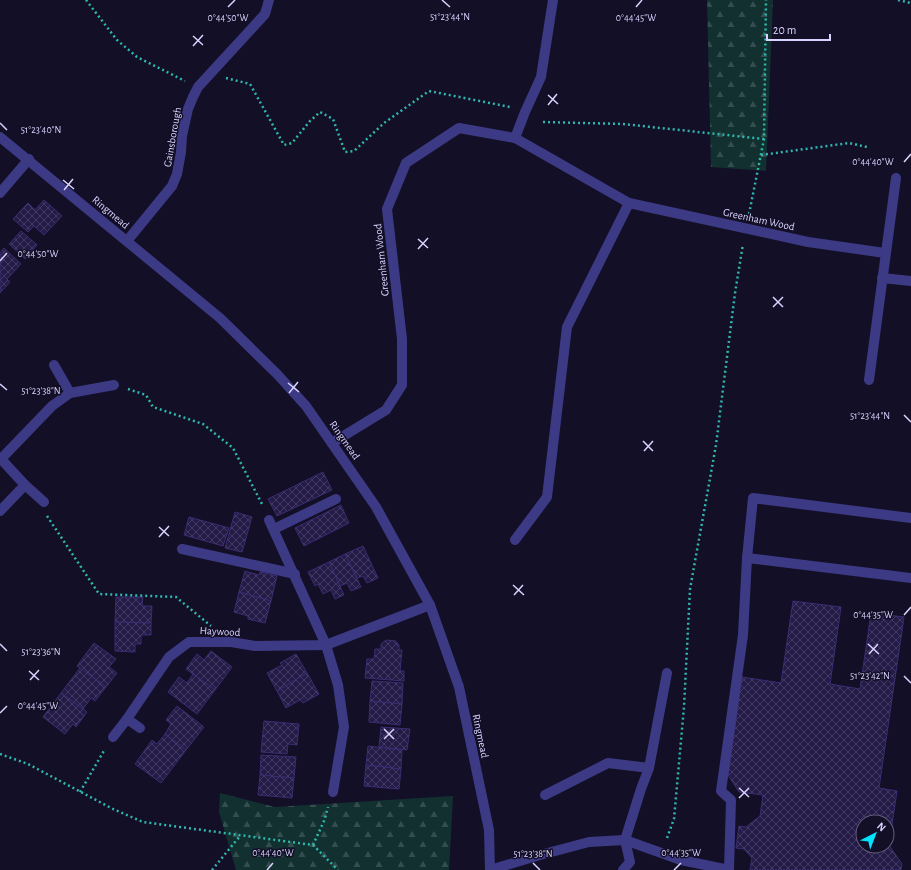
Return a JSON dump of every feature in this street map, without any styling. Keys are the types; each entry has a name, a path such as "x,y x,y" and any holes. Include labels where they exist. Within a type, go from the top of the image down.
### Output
{"street":[{"name":"Gainsborough","path":"127,241 172,186 177,174 182,136 188,109 198,87 264,14 269,0"},
{"path":"515,138 541,77 552,0"},
{"name":"Greenham Wood","path":"332,443 386,410 402,385 402,339 387,209 406,163 459,128 515,138 629,203 808,242 885,253"},
{"name":"Ringmead","path":"0,137 29,159 220,318 271,368 306,406 376,507 430,605 459,687 489,830 490,870"},
{"path":"0,194 29,159"},
{"path":"869,380 896,178"},
{"path":"515,540 546,497 567,327 629,203"},
{"path":"882,278 911,281"},
{"path":"54,365 70,393"},
{"path":"44,502 0,459 52,406 70,393 114,384"},
{"path":"0,511 25,485"},
{"path":"490,870 540,854 589,842 625,840 681,860 729,870 731,800 721,791 743,635 747,558 753,498 911,518"},
{"path":"274,530 336,499"},
{"path":"269,520 295,574 326,645 338,685 344,728 333,792"},
{"path":"182,548 295,574"},
{"path":"747,558 911,578"},
{"name":"Haywood","path":"113,737 169,657 188,642 231,642 255,646 326,645 430,605"},
{"path":"623,870 630,862 625,840 649,768 667,673"},
{"path":"127,719 140,728"},
{"path":"545,795 608,763 649,768"}],"path":[{"path":"86,0 117,40 137,58 198,87"},
{"path":"749,216 764,139 766,0"},
{"path":"898,0 911,3"},
{"path":"211,74 250,84 284,144 292,143 310,120 320,112 333,119 345,152 354,151 384,123 429,91 516,108"},
{"path":"543,122 623,124 764,139"},
{"path":"761,155 849,143 867,147"},
{"path":"661,853 674,819 684,707 690,589 716,445 735,293 744,241"},
{"path":"114,384 146,395 153,407 203,424 234,448 269,520"},
{"path":"44,502 44,512 98,594 176,597 231,642"},
{"path":"80,792 113,737"},
{"path":"0,754 28,764 112,809 143,822 313,845 338,870"},
{"path":"313,845 324,821 333,792"},
{"path":"212,870 240,836"}],"green space":[{"path":"707,0 773,0 766,171 711,167"},
{"path":"220,793 275,807 453,796 449,870 236,870 219,812"}],"building":[{"path":"44,200 62,216 44,235 34,226 28,232 13,219 28,203 35,210"},
{"path":"21,231 37,245 25,259 9,244"},
{"path":"4,248 21,264 7,279 0,272 0,253"},
{"path":"0,272 10,282 0,293"},
{"path":"323,472 332,490 277,516 268,499"},
{"path":"341,505 349,523 304,546 295,528"},
{"path":"235,512 252,517 242,552 225,548"},
{"path":"189,517 229,528 223,546 184,535"},
{"path":"363,546 378,578 367,583 363,576 357,578 345,554"},
{"path":"345,554 361,587 351,591 347,583 340,586 329,562"},
{"path":"329,562 344,595 335,599 331,590 323,594 318,584 315,586 308,572"},
{"path":"245,571 259,575 260,572 277,576 271,601 239,592"},
{"path":"239,592 271,601 265,623 248,619 248,616 234,612"},
{"path":"116,597 143,597 142,606 152,606 151,623 115,622"},
{"path":"793,601 841,607 830,684 860,689 871,613 904,617 879,788 897,791 894,814 855,814 855,854 895,854 902,864 901,870 750,870 752,858 744,849 736,848 739,826 746,827 760,816 763,795 739,792 728,775 742,677 781,683"},
{"path":"115,622 151,623 151,635 141,635 141,644 135,644 135,652 115,651"},
{"path":"386,640 396,641 399,645 399,650 402,650 400,671 404,671 404,681 365,678 367,659 374,659 375,649 381,649 381,644"},
{"path":"94,643 116,659 109,667 117,673 106,687 77,666"},
{"path":"211,651 232,667 215,690 186,669 197,654 204,660"},
{"path":"296,654 307,673 277,691 267,673 282,665 280,663"},
{"path":"80,668 106,687 95,701 91,698 83,709 61,693"},
{"path":"307,673 319,694 303,703 300,700 286,708 277,691"},
{"path":"193,674 215,690 197,714 168,692 179,677 187,683"},
{"path":"372,681 403,683 402,704 370,701"},
{"path":"61,693 87,712 76,727 73,724 65,734 43,717"},
{"path":"370,701 402,704 400,725 369,722"},
{"path":"177,706 204,727 186,750 165,734 171,724 166,720"},
{"path":"264,721 299,724 297,745 288,744 287,754 261,752"},
{"path":"381,727 410,729 407,750 379,747"},
{"path":"165,734 186,750 161,783 135,764 152,740 157,744"},
{"path":"368,746 402,750 401,769 366,765"},
{"path":"261,755 296,757 294,778 260,775"},
{"path":"366,765 401,769 399,789 364,786"},
{"path":"260,775 294,778 292,798 258,795"}]}
